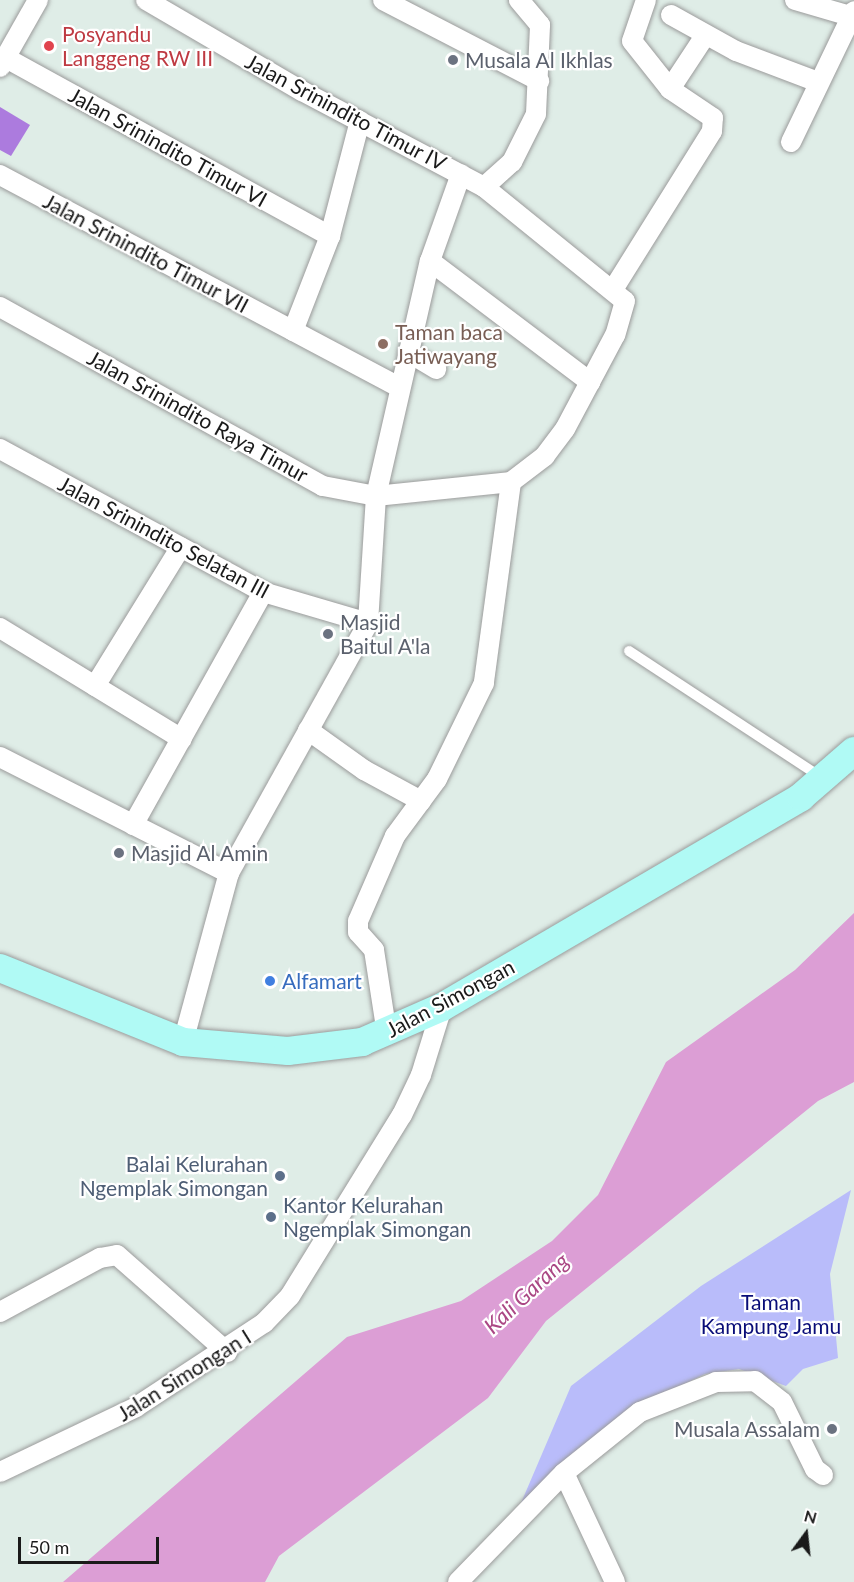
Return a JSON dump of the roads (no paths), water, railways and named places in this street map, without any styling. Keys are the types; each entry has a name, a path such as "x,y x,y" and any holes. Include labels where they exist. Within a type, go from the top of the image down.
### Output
{"main road":[{"name":"Jalan Simongan","path":"0,968 183,1042 322,1050 387,1034 442,1007 801,797 822,778 853,756"}],"street":[{"path":"3,63 38,0"},
{"name":"Jalan Srinindito Timur IV","path":"146,0 360,121 484,187 614,288"},
{"path":"383,0 538,81"},
{"path":"387,1034 374,950 357,928 373,877 395,836 421,801 484,683 512,482 545,456 590,382 623,317 625,301 614,288 714,125 713,118 670,89 632,41 646,0"},
{"path":"791,142 852,13 795,0"},
{"path":"484,187 528,140 538,81 538,17 522,3"},
{"path":"671,15 705,36 818,82"},
{"path":"670,89 705,36"},
{"name":"Jalan Srinindito Timur VI","path":"3,63 330,236"},
{"path":"293,331 330,236 360,121"},
{"path":"183,1042 229,873 308,730 337,686 368,623 376,496 399,387 430,261 461,174"},
{"name":"Jalan Srinindito Timur VII","path":"0,175 399,387"},
{"path":"430,261 590,382"},
{"name":"Jalan Srinindito Raya Timur","path":"0,307 323,486 376,496 512,482"},
{"path":"408,352 436,369"},
{"name":"Jalan Srinindito Selatan III","path":"0,449 263,592 368,623"},
{"path":"95,686 181,547"},
{"path":"133,825 263,592"},
{"path":"0,628 182,739"},
{"path":"308,730 364,770 421,801"},
{"path":"0,757 229,873"},
{"name":"Jalan Simongan I","path":"0,1472 84,1436 227,1352 290,1296 346,1209 421,1075 442,1007"},
{"path":"0,1312 100,1258 117,1255 227,1352"},
{"path":"458,1582 564,1473 640,1412 680,1393 738,1379 754,1381 782,1402 815,1469 823,1475"},
{"path":"564,1473 615,1582"}],"lane":[{"path":"628,651 822,778"}],"water":[{"name":"Kali Garang","path":"854,913 854,1082 818,1101 546,1321 488,1398 279,1556 265,1582 63,1582 347,1337 461,1301 552,1241 598,1195 666,1062 795,970"}],"place":[{"name":"Posyandu Langgeng RW III","path":"49,46"},
{"name":"Musala Al Ikhlas","path":"453,60"},
{"name":"Taman baca Jatiwayang","path":"383,344"},
{"name":"Masjid Baitul A'la","path":"328,634"},
{"name":"Masjid Al Amin","path":"119,853"},
{"name":"Alfamart","path":"270,981"},
{"name":"Balai Kelurahan Ngemplak Simongan","path":"280,1176"},
{"name":"Kantor Kelurahan Ngemplak Simongan","path":"271,1217"},
{"name":"Musala Assalam","path":"832,1429"}],"park label":[{"name":"Taman Kampung Jamu","path":"771,1314"}]}
